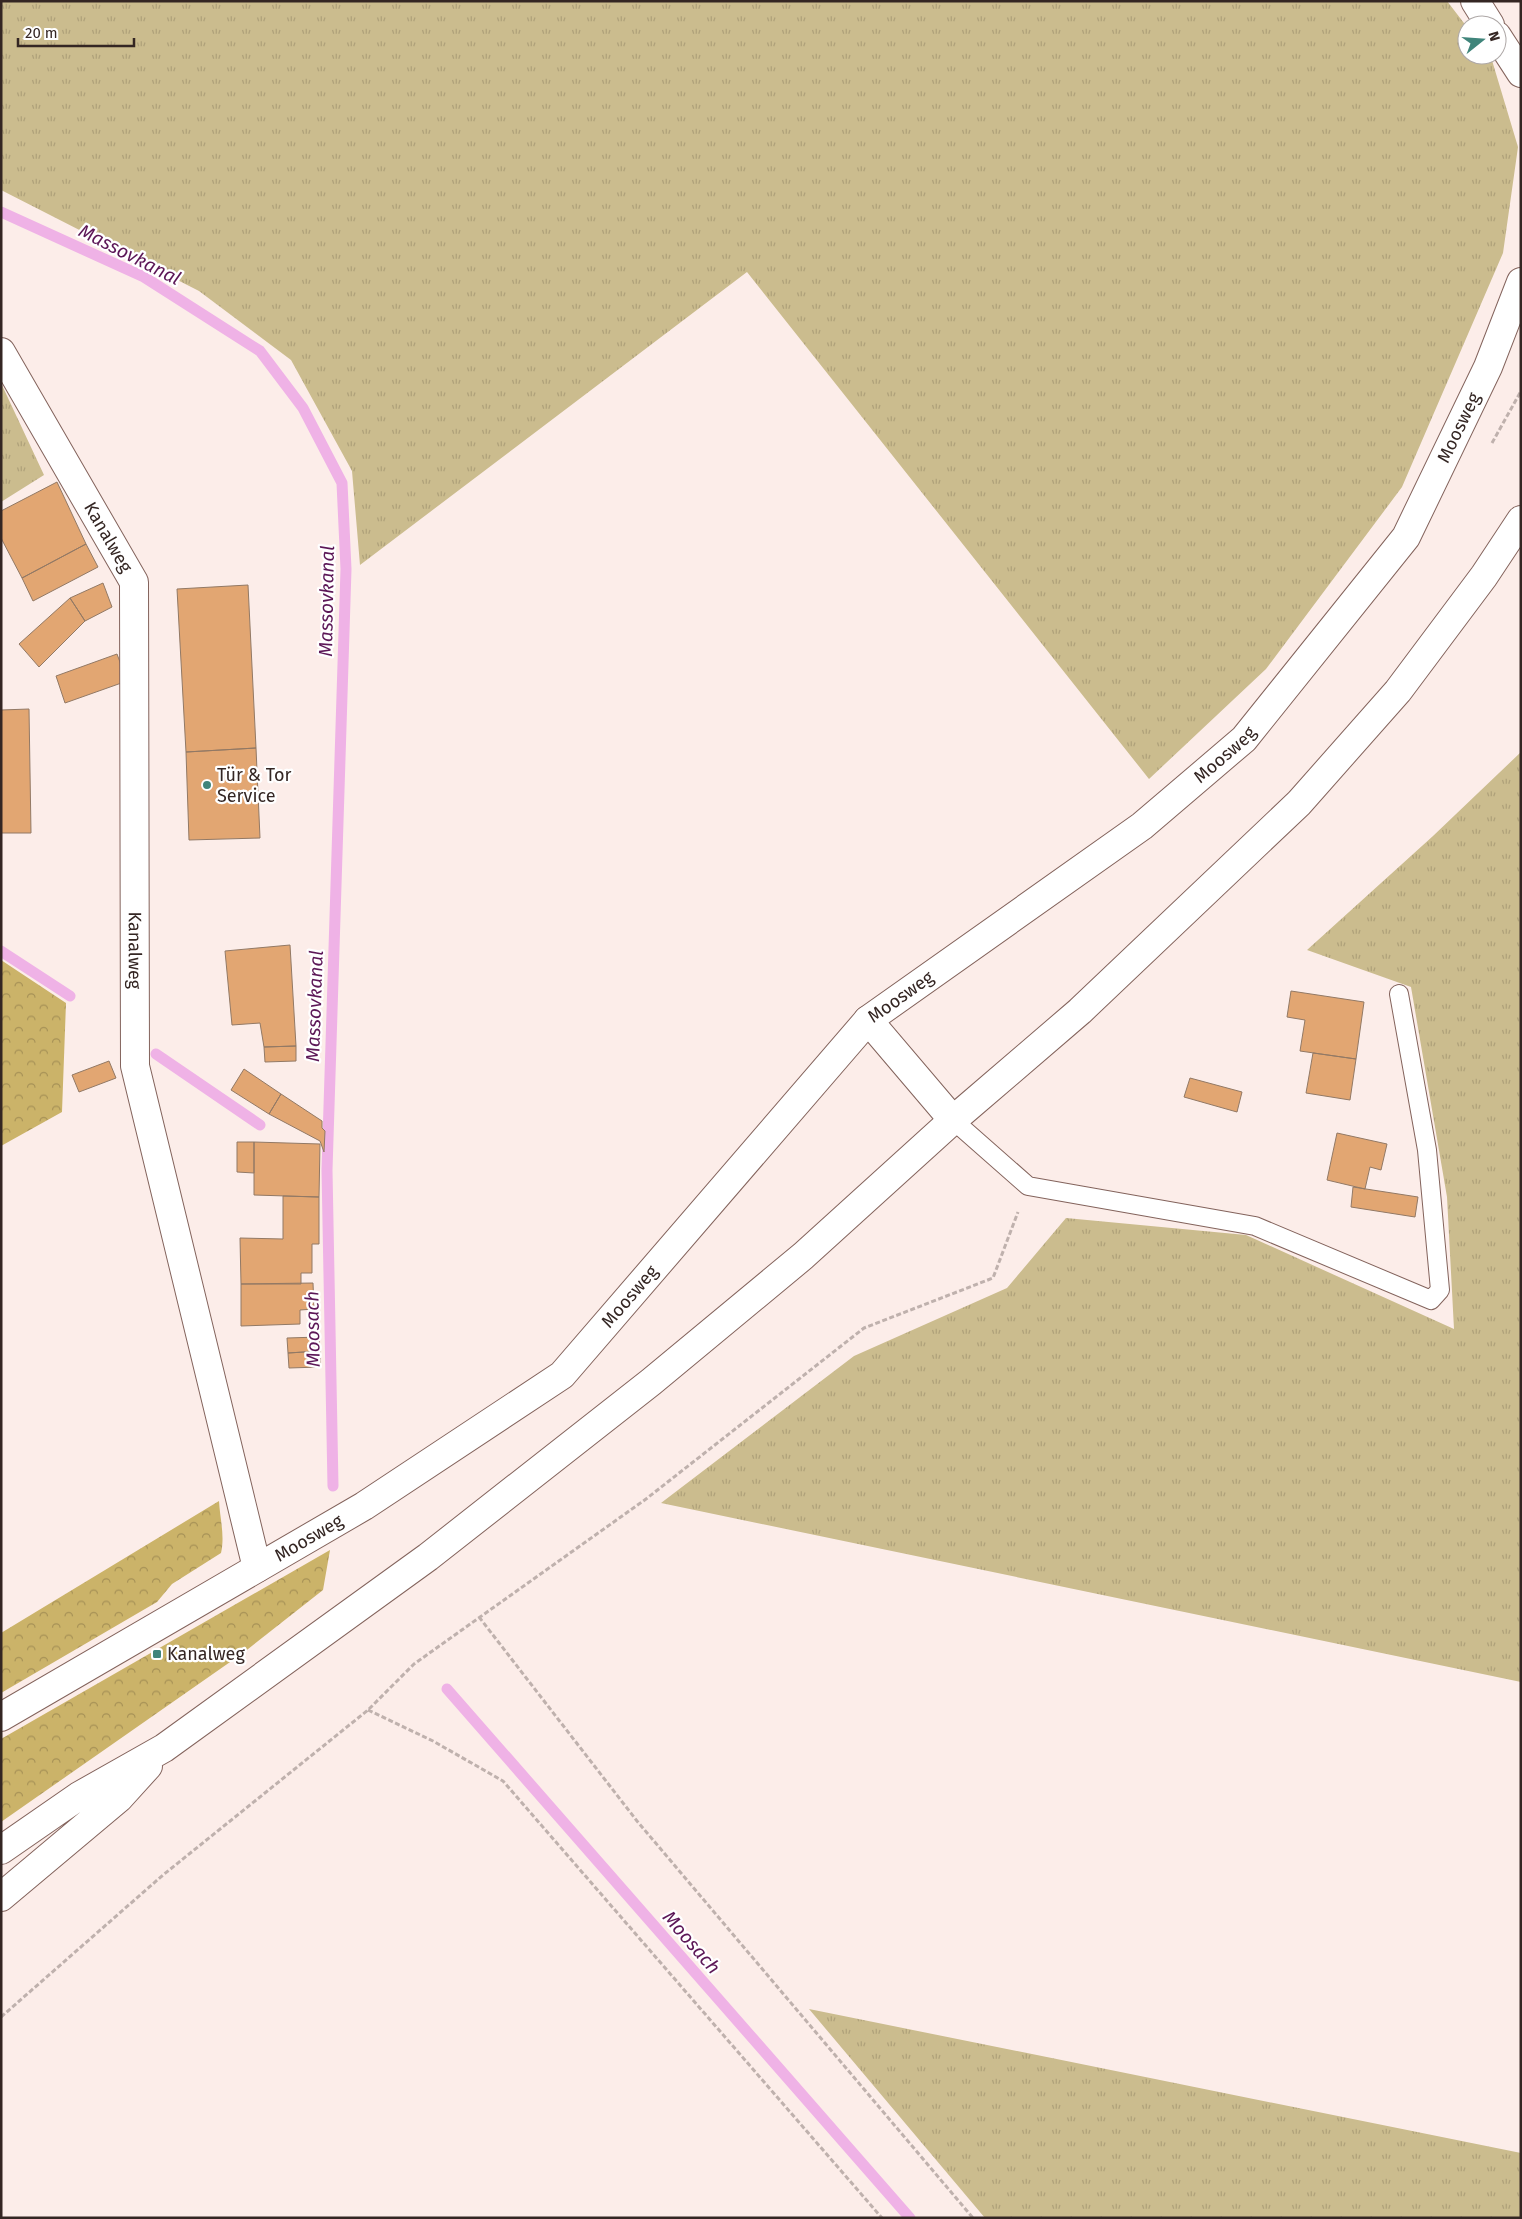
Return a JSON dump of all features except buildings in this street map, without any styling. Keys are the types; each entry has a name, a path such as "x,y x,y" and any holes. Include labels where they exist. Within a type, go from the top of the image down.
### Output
{"street":[{"path":"1474,1 1483,15"},
{"path":"1507,51 1521,73"},
{"name":"Moosweg","path":"1,1717 364,1506 562,1375 868,1020 1142,826 1244,739 1406,537 1488,367 1521,282"},
{"name":"Kanalweg","path":"1,352 134,582 135,1066 257,1568"},
{"path":"1,1850 79,1796 164,1748 428,1557 651,1382 803,1256 953,1120 1080,1011 1299,803 1398,691 1484,576 1521,520"},
{"path":"868,1020 953,1120"},
{"path":"1,1897 119,1798 164,1748"}],"lane":[{"path":"953,1120 1028,1186 1255,1226 1430,1300 1440,1290 1427,1150 1399,994"}],"path":[{"path":"1,2016 163,1875 368,1710 414,1664 479,1616 646,1500 864,1328 993,1278 1028,1186"},
{"path":"479,1616 637,1821 973,2218"},
{"path":"368,1710 433,1740 503,1781 882,2218"}],"green space":[{"path":"1,1 1447,1 1458,15 1457,65 1493,65 1518,147 1503,253 1402,487 1266,669 1149,779 747,272 360,565 352,471 291,360 199,291 1,190"},
{"path":"1,383 44,475 1,502"},
{"path":"1521,752 1521,1682 661,1503 854,1356 1007,1288 1066,1218 1246,1235 1454,1329 1447,1197 1411,987 1307,950 1433,836"},
{"path":"1,960 66,1003 62,1112 1,1146"},
{"path":"219,1501 222,1534 221,1553 172,1584 157,1602 1,1693 1,1633"},
{"path":"330,1550 323,1590 243,1653 1,1822 1,1739"},
{"path":"809,2009 1521,2153 1521,2218 985,2218"}],"waterway":[{"name":"Massovkanal","path":"1,212 144,277 260,351 303,408 342,483 346,569 327,1170 333,1486"},
{"name":"Moosach","path":"1,951 70,996"},
{"name":"Moosach","path":"156,1054 260,1125"},
{"name":"Moosach","path":"447,1689 910,2218"}],"place":[{"name":"Tür & Tor Service","path":"207,785"},
{"name":"Kanalweg","path":"157,1654"}]}
